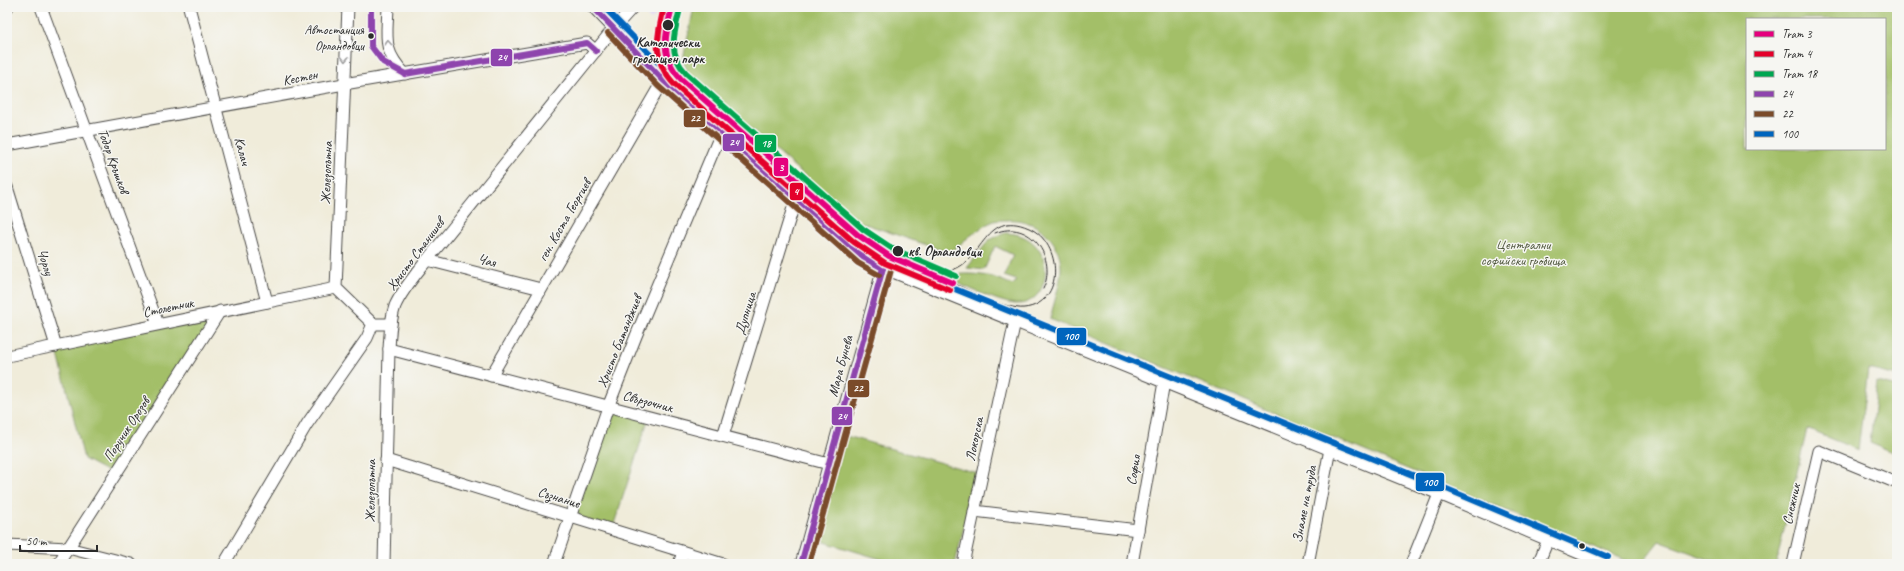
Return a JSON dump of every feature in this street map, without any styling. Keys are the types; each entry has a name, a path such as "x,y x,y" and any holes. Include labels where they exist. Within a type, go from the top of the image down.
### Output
{"street":[{"name":"Тодор Кръшков","path":"41,7 158,324"},
{"name":"Калач","path":"190,7 267,302"},
{"name":"Железопътна","path":"336,288 348,7"},
{"path":"388,7 388,48 394,62 405,74"},
{"path":"593,7 663,80 721,133 863,257 883,268 1330,449 1605,564"},
{"name":"Христо Станишев","path":"391,324 399,300 427,260 614,28 633,7"},
{"name":"Кестен","path":"7,145 344,84 587,43 596,51"},
{"name":"ген. Коста Георгиев","path":"490,376 663,80"},
{"name":"Христо Батанджиев","path":"554,564 608,407 721,133"},
{"name":"Чорлу","path":"7,187 56,346"},
{"name":"Дупница","path":"723,436 796,198"},
{"name":"Чая","path":"427,260 541,289"},
{"name":"Мара Бунева","path":"801,564 883,268"},
{"path":"336,288 373,324 391,324"},
{"name":"Столетник","path":"7,356 336,288"},
{"name":"Поручик Орозов","path":"58,564 220,312"},
{"name":"Локорска","path":"963,564 1015,321"},
{"path":"224,564 306,424 368,338 373,324"},
{"name":"Железопътна","path":"384,564 389,350 391,324"},
{"name":"Свързочник","path":"389,350 829,464"},
{"name":"София","path":"1132,564 1164,382"},
{"name":"Знаме на труда","path":"1308,564 1330,449"},
{"name":"Снежник","path":"1793,564 1819,451 1897,483"},
{"name":"Съзнание","path":"386,460 723,564"},
{"path":"1411,564 1439,494"},
{"path":"974,511 1138,530"},
{"path":"1538,564 1548,540"},
{"path":"7,545 68,548 131,564"},
{"path":"679,564 683,552"}],"shaded area":[{"path":"653,7 663,7 651,20 646,15"}],"green space":[{"name":"Централни софийски гробища","path":"694,7 1897,7 1897,376 1868,369 1858,450 1807,429 1776,564 1721,564 1659,541 1641,564 1634,564 1050,319 1060,280 1060,257 1051,239 1036,226 1016,220 994,221 977,231 949,253 857,221 689,75 684,63 684,55"},
{"path":"1005,233 1022,236 1035,244 1042,256 1045,269 1044,282 1038,294 1029,302 1015,304 1008,303 980,293 944,277 970,274 996,278 1012,285 1015,283 1016,280 1004,276 1013,255 995,246 984,270 967,268 989,240"},
{"path":"220,311 114,475 84,459 56,346"},
{"path":"1877,382 1897,387 1897,454 1870,443"},
{"path":"608,407 649,417 612,530 570,517"},
{"path":"846,436 977,473 955,564 897,564 818,540"}],"tram line":[{"name":"4","path":"664,7 658,39 659,58 667,76 675,85 854,242 885,263 950,290"},
{"name":"3","path":"672,7 667,27 666,45 669,62 681,79 858,235 889,256 953,283"},
{"name":"18","path":"680,9 674,35 674,50 676,58 686,73 863,229 893,249 956,276"},
{"path":"897,255 939,271 958,268 968,260 992,232 1001,226 1013,224 1029,228 1040,236 1048,246 1053,259 1055,272 1053,285 1047,296 1037,304 1024,308 1017,308 999,303 953,283"},
{"path":"995,233 1008,230 1019,231 1030,236 1038,244 1044,254 1047,265 1047,277 1043,289"}],"transit line":[{"name":"24","path":"371,7 371,46 383,62 405,74"},
{"name":"24","path":"593,7 663,80 863,257 883,268"},
{"name":"100","path":"604,7 669,74 868,250 886,261 1442,487 1608,557"},
{"name":"22","path":"608,33 658,86 858,263 879,275"},
{"name":"24","path":"405,74 587,43 596,51"},
{"name":"24","path":"801,564 883,268"},
{"name":"22","path":"809,564 891,270"}],"place":[{"name":"Католически гробищен парк","path":"668,25"},
{"name":"Автостанция Орландовци","path":"371,36"},
{"name":"кв. Орландовци","path":"898,251"}]}
